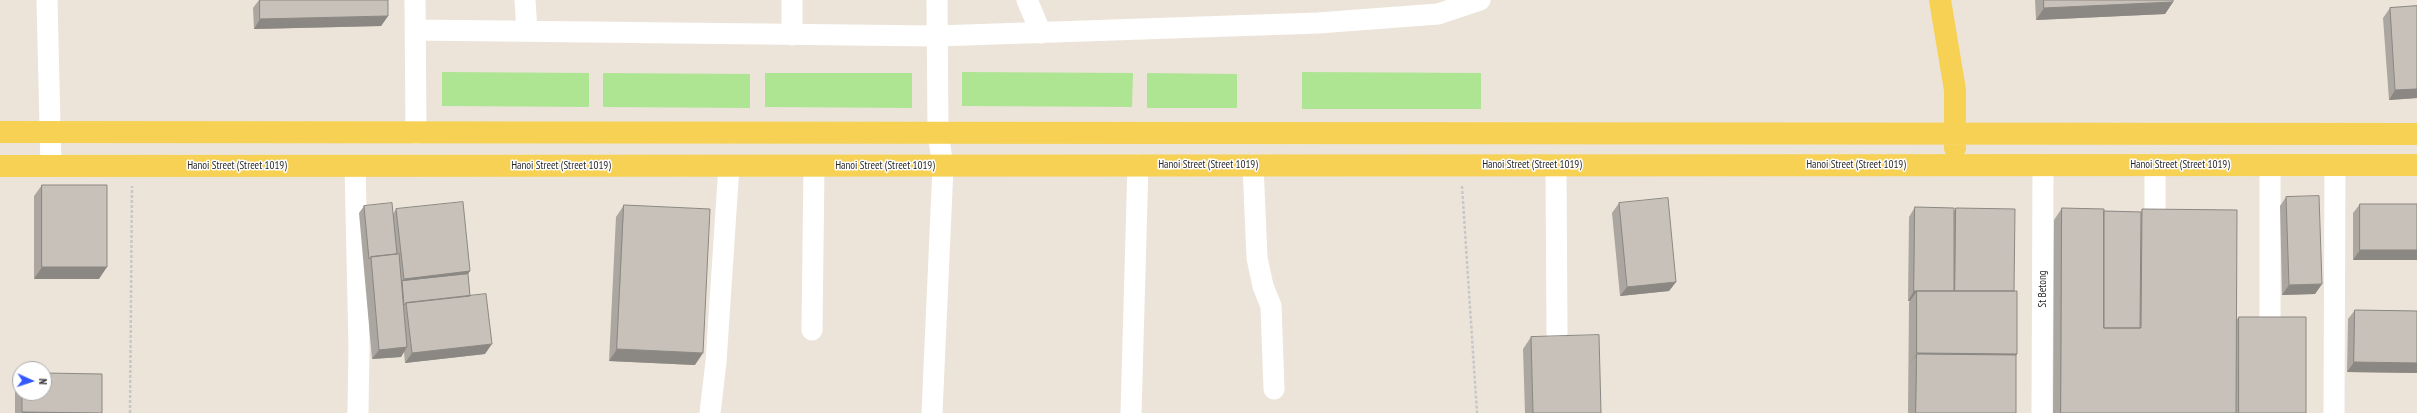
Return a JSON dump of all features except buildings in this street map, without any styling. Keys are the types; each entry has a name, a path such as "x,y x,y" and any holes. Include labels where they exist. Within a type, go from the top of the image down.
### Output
{"main road":[{"path":"1940,0 1955,90 1955,165"},
{"path":"0,132 2417,134"},
{"name":"Hanoi Street (Street 1019)","path":"0,166 943,167 1138,165 2417,165"}],"street":[{"path":"47,0 51,166"},
{"path":"415,0 416,132"},
{"path":"526,0 527,31"},
{"path":"792,0 792,35"},
{"path":"932,413 943,167 938,133 937,0"},
{"path":"1027,0 1041,33"},
{"path":"415,30 937,36 1318,23 1438,14 1480,0"},
{"path":"1131,413 1138,165"},
{"path":"1253,165 1257,258 1263,286 1271,306 1274,389"},
{"path":"1556,165 1557,333"},
{"name":"St Betong","path":"2042,413 2043,165"},
{"path":"2155,165 2155,212"},
{"path":"2270,165 2270,324"},
{"path":"2334,413 2335,165"},
{"path":"355,166 359,346 358,413"},
{"path":"710,413 716,362 729,166"},
{"path":"812,330 814,166"}],"path":[{"path":"1461,165 1477,413"},
{"path":"130,413 132,166"}],"green space":[{"path":"442,72 589,73 589,107 442,106"},
{"path":"962,72 1133,73 1132,107 962,106"},
{"path":"1302,72 1481,73 1481,109 1302,109"},
{"path":"603,73 750,74 750,108 603,107"},
{"path":"765,73 912,73 912,108 765,107"},
{"path":"1147,73 1237,74 1237,108 1147,108"}]}
